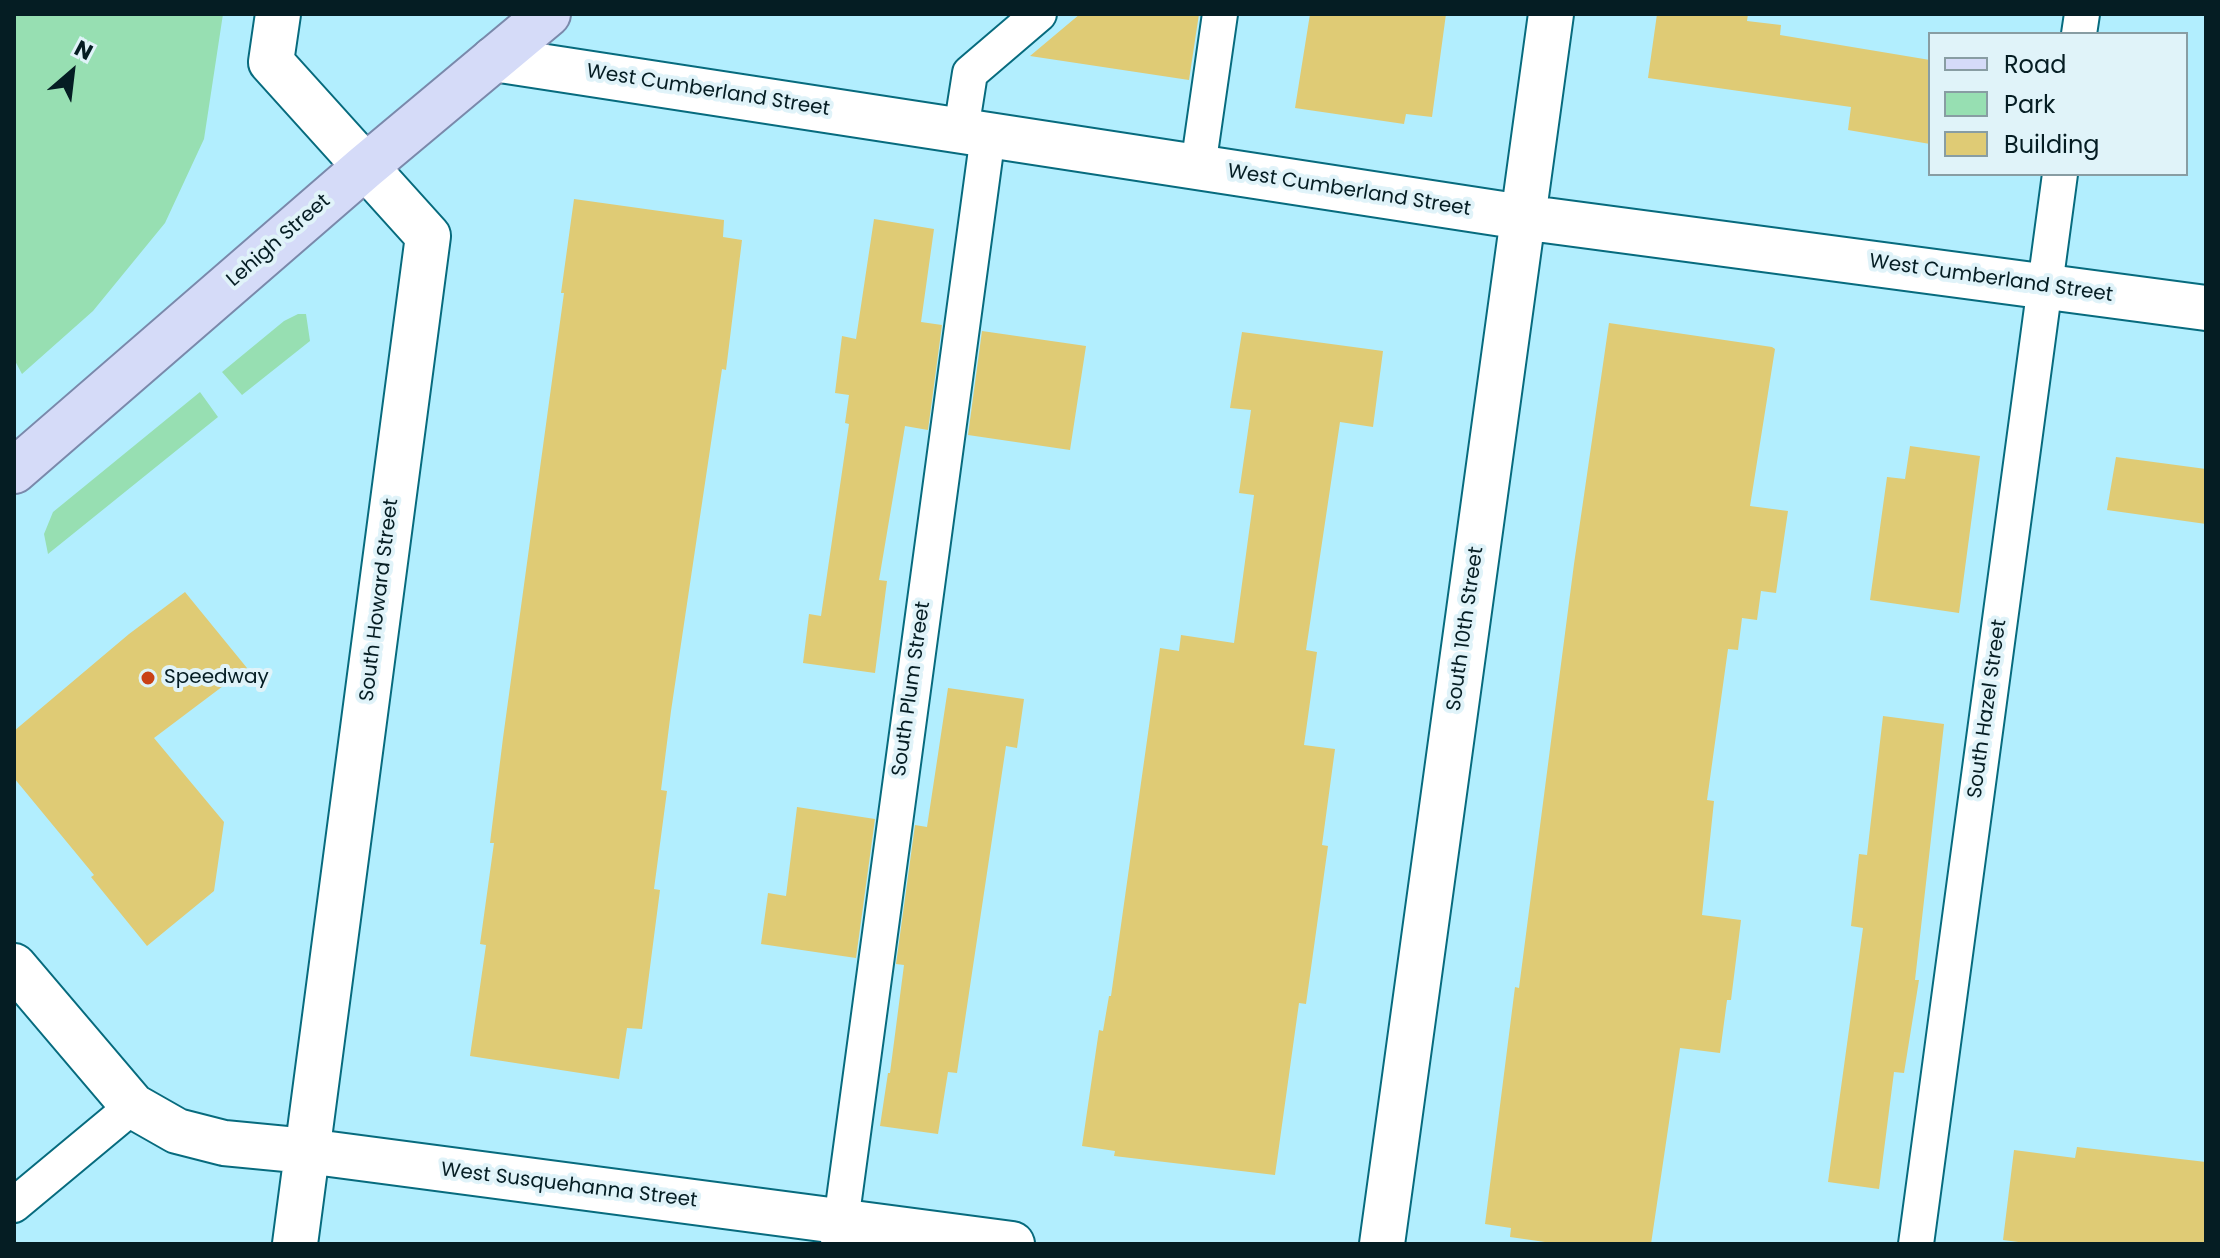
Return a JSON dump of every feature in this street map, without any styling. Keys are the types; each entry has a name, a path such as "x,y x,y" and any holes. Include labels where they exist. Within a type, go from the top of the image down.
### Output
{"main road":[{"name":"Lehigh Street","path":"14,471 365,167 548,14"}],"street":[{"name":"South Howard Street","path":"278,14 271,62 428,236 295,1244"},
{"name":"South 10th Street","path":"1382,1244 1551,14"},
{"name":"West Cumberland Street","path":"494,59 1522,217 2206,308"},
{"path":"14,966 133,1106"},
{"name":"West Susquehanna Street","path":"133,1106 177,1131 224,1143 307,1151 840,1233 1012,1244"}],"lane":[{"name":"South Plum Street","path":"840,1233 974,132 970,73 1039,14"},
{"path":"1198,167 1220,14"},
{"name":"South Hazel Street","path":"1916,1244 2060,176"},
{"path":"14,1205 133,1106"}],"green space":[{"path":"14,14 223,14 204,139 165,223 93,311 22,374 14,359"},
{"path":"298,314 306,314 310,341 242,395 222,372 284,321"},
{"path":"200,392 218,417 48,554 44,534 53,512"}],"building":[{"path":"1080,14 1199,14 1189,80 1030,56"},
{"path":"1310,14 1446,14 1432,117 1406,114 1404,124 1295,108"},
{"path":"1657,14 1748,14 1747,21 1781,25 1780,35 1928,60 1928,144 1848,130 1851,107 1648,78"},
{"path":"574,199 724,220 723,237 742,240 726,370 722,369 671,711 661,790 667,791 654,889 660,890 642,1029 627,1028 619,1079 470,1056 486,945 480,944 494,843 490,843"},
{"path":"874,219 934,229 921,322 942,325 928,430 905,426 879,580 887,581 875,673 803,663 809,614 821,616 849,424 845,423 849,395 835,393 842,336 856,339"},
{"path":"1609,323 1775,349 1750,506 1788,511 1776,593 1761,591 1757,620 1742,618 1738,650 1728,649 1707,800 1714,801 1702,915 1741,920 1731,1000 1727,1000 1720,1053 1680,1048 1651,1244 1559,1244 1510,1237 1511,1228 1485,1224 1515,987 1519,988"},
{"path":"982,331 1086,346 1070,450 968,435"},
{"path":"1242,332 1383,351 1373,427 1340,422 1306,650 1317,652 1304,745 1335,749 1322,845 1328,846 1306,1004 1299,1003 1275,1175 1114,1156 1115,1151 1082,1146 1099,1030 1103,1031 1111,996 1160,648 1179,651 1181,635 1234,643 1254,495 1239,493 1251,410 1230,408"},
{"path":"1910,446 1980,456 1959,613 1870,600 1887,477 1905,479"},
{"path":"2116,457 2206,469 2206,524 2107,510"},
{"path":"185,592 247,668 154,738 224,822 214,891 147,946 91,877 94,875 14,778 14,731 129,634"},
{"path":"948,688 1024,699 1017,748 1006,746 957,1073 948,1072 938,1134 880,1126 904,965 896,964 915,825 927,827"},
{"path":"1883,716 1944,724 1915,980 1919,980 1904,1073 1894,1072 1879,1189 1828,1182 1863,928 1851,926 1859,854 1867,855"},
{"path":"797,807 875,819 856,958 761,944 768,893 786,896"},
{"path":"2077,1147 2206,1162 2206,1244 2034,1244 2003,1240 2014,1150 2075,1158"}],"place":[{"name":"Speedway","path":"148,678"}]}
